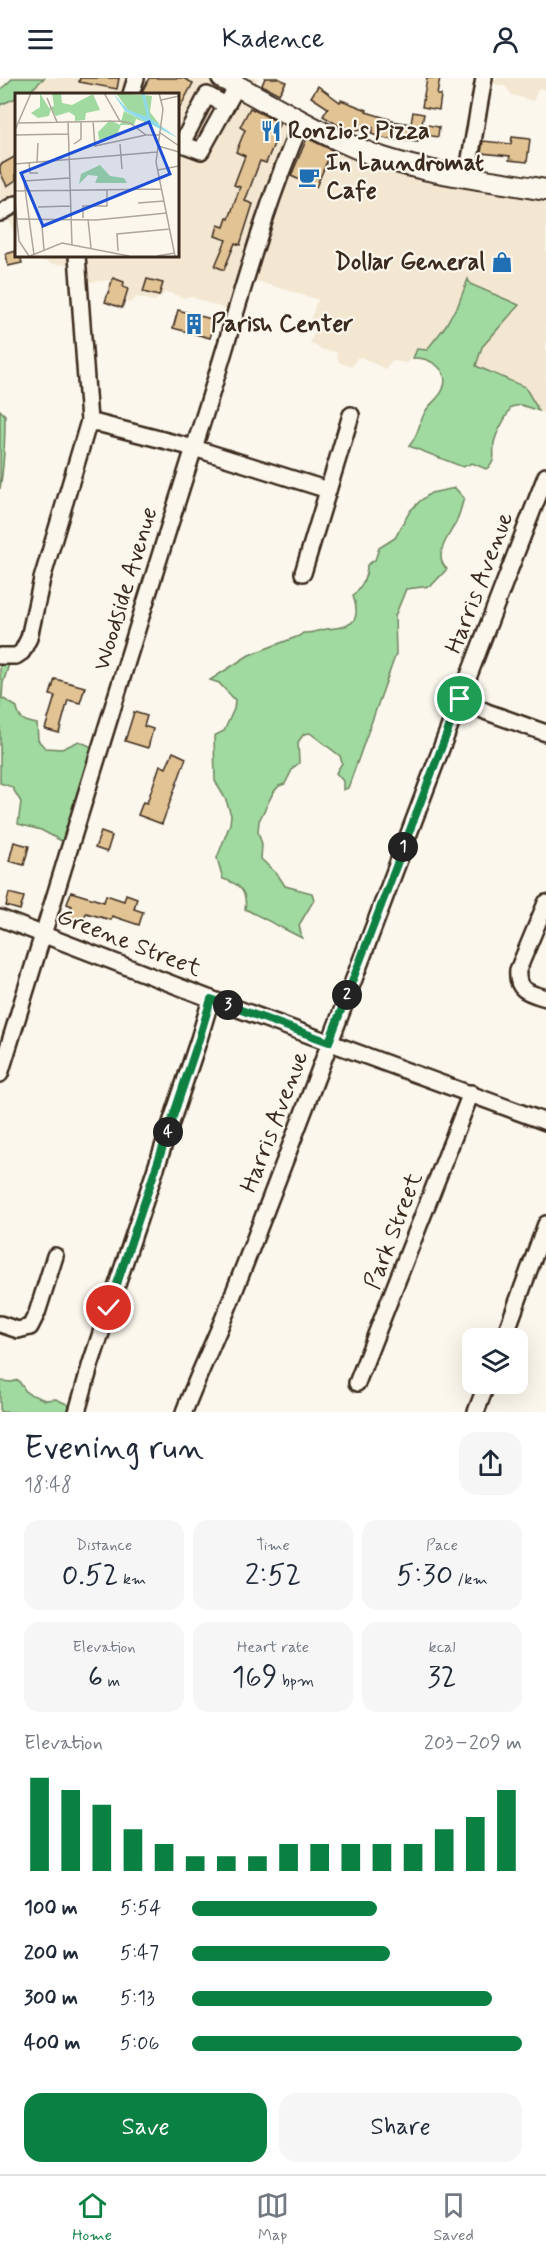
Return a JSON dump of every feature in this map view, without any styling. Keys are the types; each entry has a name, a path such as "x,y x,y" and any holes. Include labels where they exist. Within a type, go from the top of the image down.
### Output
{"main road":[{"path":"242,83 302,121 346,144 386,159 546,190"}],"street":[{"path":"131,93 136,78"},
{"path":"467,176 484,78"},
{"path":"226,105 207,95 179,142 201,151 226,105 242,83"},
{"name":"Woodside Avenue","path":"0,1074 263,221 302,121"},
{"path":"0,213 15,205"},
{"path":"8,656 22,652 29,638 42,579 89,421 77,256"},
{"path":"303,573 351,416"},
{"path":"89,421 194,448 328,490"},
{"name":"Harris Avenue","path":"184,1412 226,1311 509,566 546,476"},
{"path":"460,699 487,712 546,733"},
{"path":"546,903 518,970 517,979 524,991 546,998"},
{"name":"Greene Street","path":"0,918 211,999 546,1122"},
{"path":"77,1412 91,1363 211,999"},
{"name":"Park Street","path":"357,1383 471,1093"},
{"path":"508,1328 546,1224"},
{"path":"0,1324 18,1330 30,1327 37,1313 55,1256"},
{"path":"476,1412 483,1394"}],"shaded area":[{"path":"44,78 259,78 250,89 346,143 546,189 546,414 539,411 525,386 476,366 482,347 518,305 470,284 468,280 457,309 453,311 445,327 427,350 417,349 408,363 392,361 385,369 361,357 357,358 352,367 339,362 336,352 323,350 310,343 315,329 310,321 319,300 250,279 232,312 189,296 184,298 167,292 154,301 137,297 130,303 109,297 111,285 109,280 81,283 75,265 52,264 31,257 178,256 178,93 25,93"},
{"path":"484,78 546,78 546,90 539,88 533,101 512,95 506,87 485,81"},
{"path":"15,98 15,234 5,212 0,212 0,105"}],"green space":[{"path":"13,78 44,78 29,92 15,93 15,98 0,105 0,90"},
{"path":"468,279 470,284 519,305 482,347 476,366 525,387 539,411 521,405 511,407 495,439 492,463 486,469 472,463 463,467 409,446 425,412 443,389 445,382 442,371 432,362 413,358 417,349 427,350 446,325 457,308"},
{"path":"0,410 5,415 0,489"},
{"path":"455,488 464,498 457,520 441,553 441,559 447,569 431,586 406,589 395,616 396,654 348,788 343,790 343,781 336,773 342,763 340,756 310,733 304,734 298,742 299,763 293,768 285,784 279,786 273,793 259,821 261,859 278,875 285,886 312,893 314,900 299,925 302,938 245,909 245,897 241,889 223,879 217,858 230,824 231,815 226,800 215,781 214,736 224,731 234,709 235,700 219,683 210,680 249,655 303,633 343,627 353,622 356,612 353,596 363,582 367,565 375,560 379,548 395,538 410,511 420,501 431,493"},
{"path":"0,655 11,658 3,683 2,698 17,707 23,720 37,724 38,740 45,748 62,749 79,741 98,750 69,845 41,830 18,824 21,802 12,787 0,783"},
{"path":"18,1380 27,1393 45,1400 56,1399 69,1405 68,1412 0,1412 0,1381"}],"building":[{"path":"80,78 119,78 117,89 79,82"},
{"path":"149,78 183,78 193,83 178,111 178,93 142,93"},
{"path":"265,78 278,78 286,82 279,94 262,85"},
{"path":"427,78 440,78 437,95 441,95 439,110 422,107"},
{"path":"318,86 340,102 341,100 392,121 411,124 413,112 424,114 422,124 439,127 438,137 419,134 418,142 387,139 371,134 373,128 349,132 323,116 328,108 311,97"},
{"path":"250,108 280,123 273,137 276,139 266,163 260,161 245,201 253,204 240,245 235,243 224,270 215,266 226,240 215,236 218,225 224,227 227,218 229,219 240,187 234,185 245,156 236,152 245,130 240,127"},
{"path":"512,137 530,139 527,162 509,160 510,156 481,153 483,141 511,144"},
{"path":"307,138 332,150 316,187 291,176"},
{"path":"15,157 15,181 7,186 0,172 0,165"},
{"path":"15,251 15,256 20,256 22,263 8,266 6,254"},
{"path":"113,278 124,282 123,287 128,289 122,308 105,302"},
{"path":"147,279 163,283 159,296 143,292"},
{"name":"Parish Center","path":"178,310 215,320 210,338 173,328"},
{"path":"55,679 85,687 80,703 68,700 59,733 45,729 55,696 50,695"},
{"path":"134,712 147,716 144,726 153,729 148,748 125,741"},
{"path":"173,752 186,758 162,824 138,815 143,802 147,803 160,765 166,768"},
{"path":"101,832 112,836 107,852 95,848"},
{"path":"14,842 29,846 24,865 9,861"},
{"path":"71,892 104,902 106,895 124,901 126,894 137,898 134,909 143,912 139,925 112,916 111,920 86,913 83,921 68,917 72,906 67,904"},
{"path":"9,893 24,897 20,910 6,906"}],"place":[{"name":"Ronzio's Pizza","path":"271,131"},
{"name":"In Laundromat Cafe","path":"309,177"},
{"name":"Dollar General","path":"502,262"},
{"name":"Parish Center","path":"194,324"}],"route":[{"path":"109,1308 131,1248 211,999 329,1042 460,699"}]}
